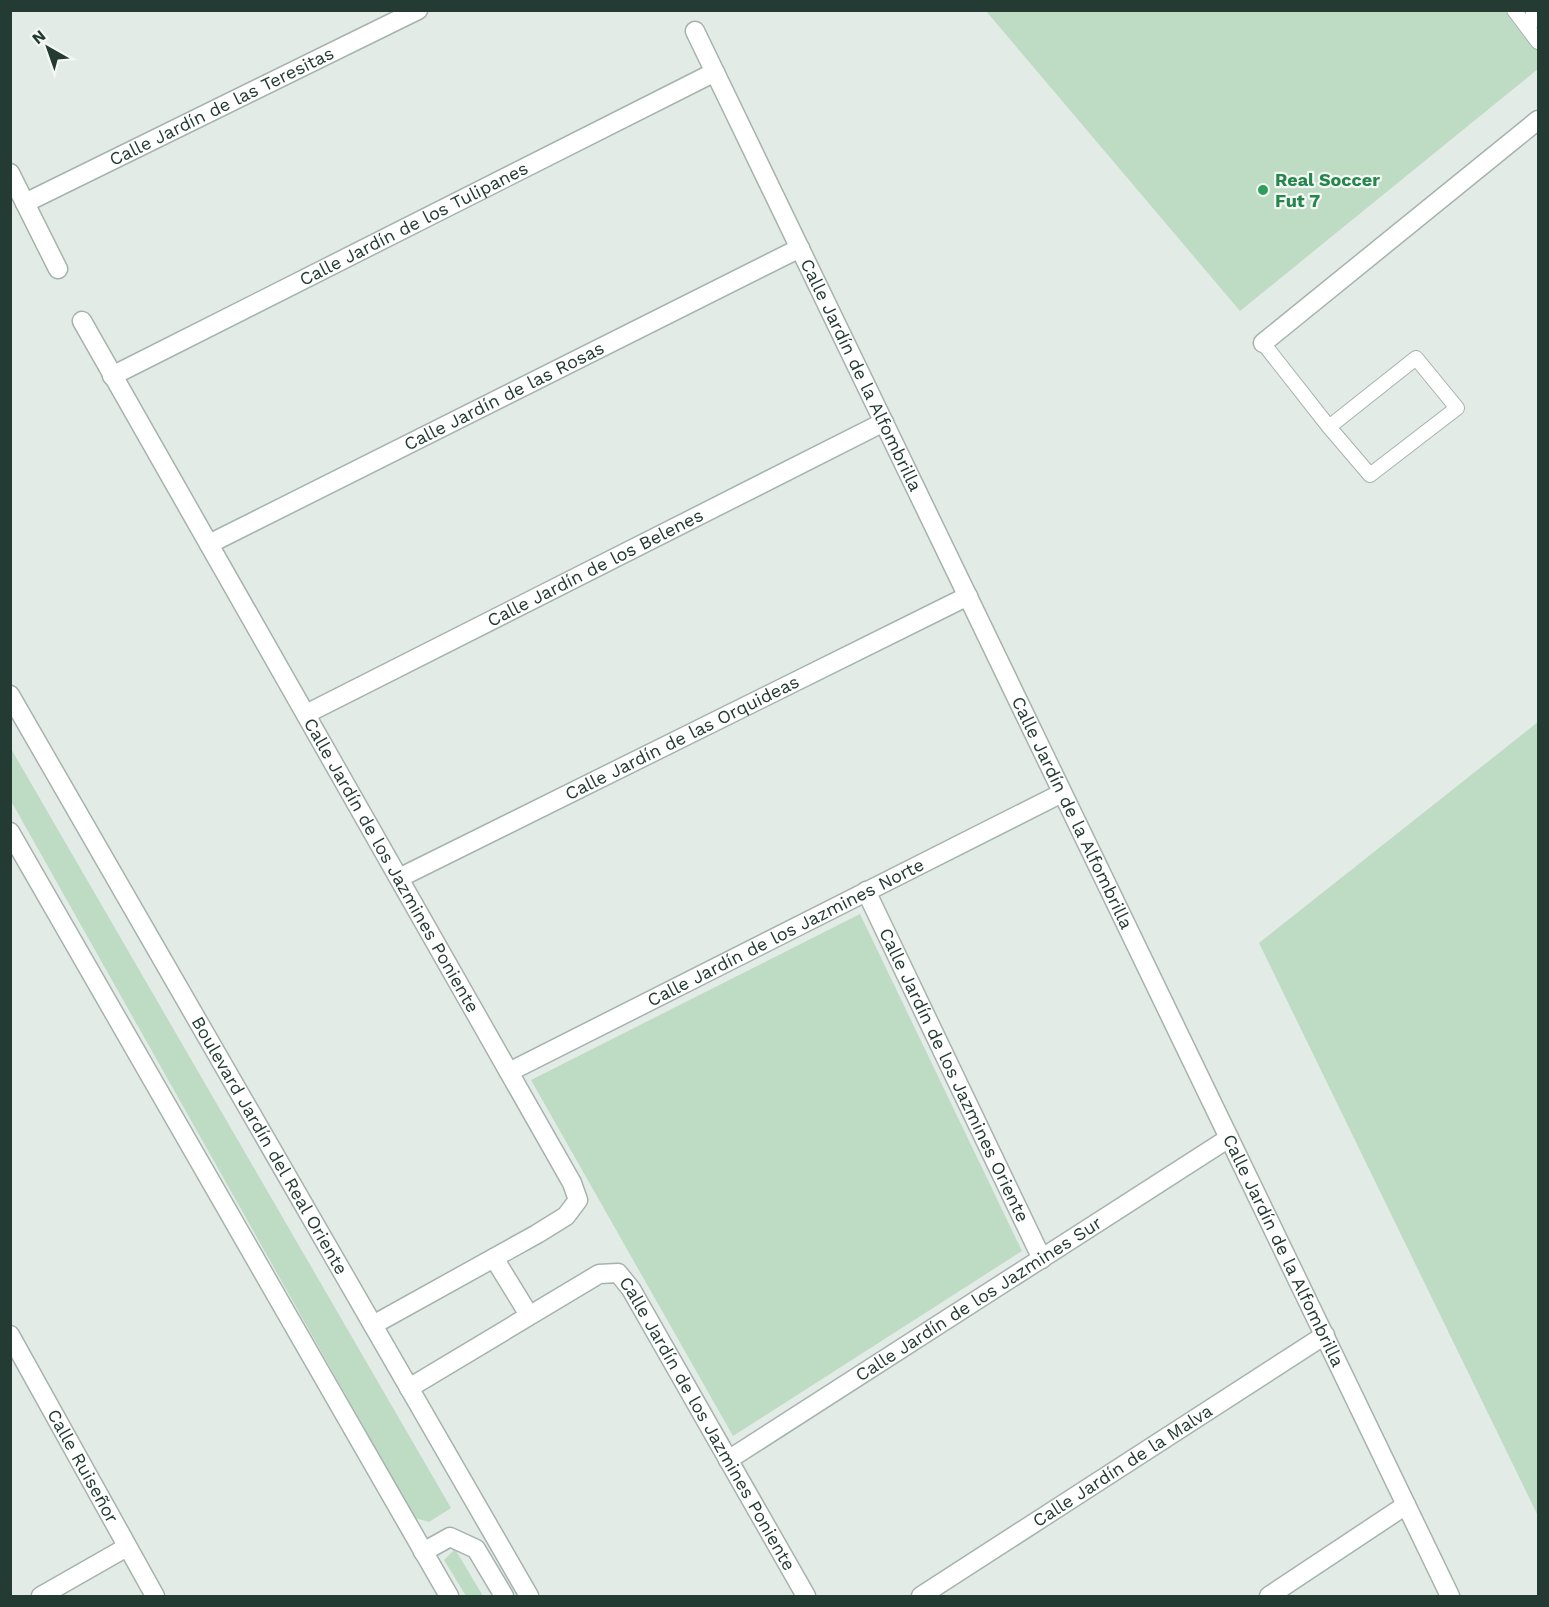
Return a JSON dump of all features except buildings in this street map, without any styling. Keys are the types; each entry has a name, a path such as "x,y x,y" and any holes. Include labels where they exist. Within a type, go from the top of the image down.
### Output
{"street":[{"name":"Calle Jardín de las Teresitas","path":"25,203 417,10"},
{"name":"Calle Jardín de la Alfombrilla","path":"695,31 1450,1596"},
{"name":"Calle Jardín de los Tulipanes","path":"112,376 715,72"},
{"path":"1263,343 1539,120"},
{"path":"10,173 58,269"},
{"name":"Calle Jardín de las Rosas","path":"209,544 800,248"},
{"name":"Calle Jardín de los Jazmines Poniente","path":"82,321 509,1072 572,1184 578,1200 566,1216 373,1325"},
{"name":"Calle Jardín de los Belenes","path":"306,714 884,422"},
{"name":"Calle Jardín de las Orquideas","path":"399,878 968,596"},
{"name":"Boulevard Jardín del Real Oriente","path":"10,695 529,1596"},
{"name":"Calle Jardín de los Jazmines Norte","path":"509,1072 1062,793"},
{"path":"10,832 448,1596"},
{"name":"Calle Jardín de los Jazmines Oriente","path":"866,891 1042,1258"},
{"name":"Calle Jardín de los Jazmines Sur","path":"728,1460 1229,1138"},
{"path":"494,1258 529,1315"},
{"name":"Calle Jardín de los Jazmines Poniente","path":"410,1388 599,1274 618,1273 631,1288 806,1596"},
{"name":"Calle Jardín de la Malva","path":"921,1596 1324,1335"},
{"name":"Calle Ruiseñor","path":"12,1340 154,1596"},
{"path":"1269,1596 1406,1505"},
{"path":"423,1552 450,1537 476,1549 504,1596"},
{"path":"41,1596 127,1547"}],"lane":[{"path":"1514,10 1539,42"},
{"path":"1529,29 1534,10"},
{"path":"1263,343 1329,427 1370,476 1457,408 1416,358 1329,427"}],"green space":[{"name":"Real Soccer Fut 7","path":"986,11 1538,11 1538,69 1240,311"},
{"path":"1538,722 1538,1516 1259,943"},
{"path":"10,747 451,1508 429,1522 415,1518 11,801"},
{"path":"860,914 1022,1251 733,1436 531,1080"},
{"path":"455,1549 483,1596 466,1596 444,1560"}],"place":[{"name":"Real Soccer Fut 7","path":"1263,190"}]}
